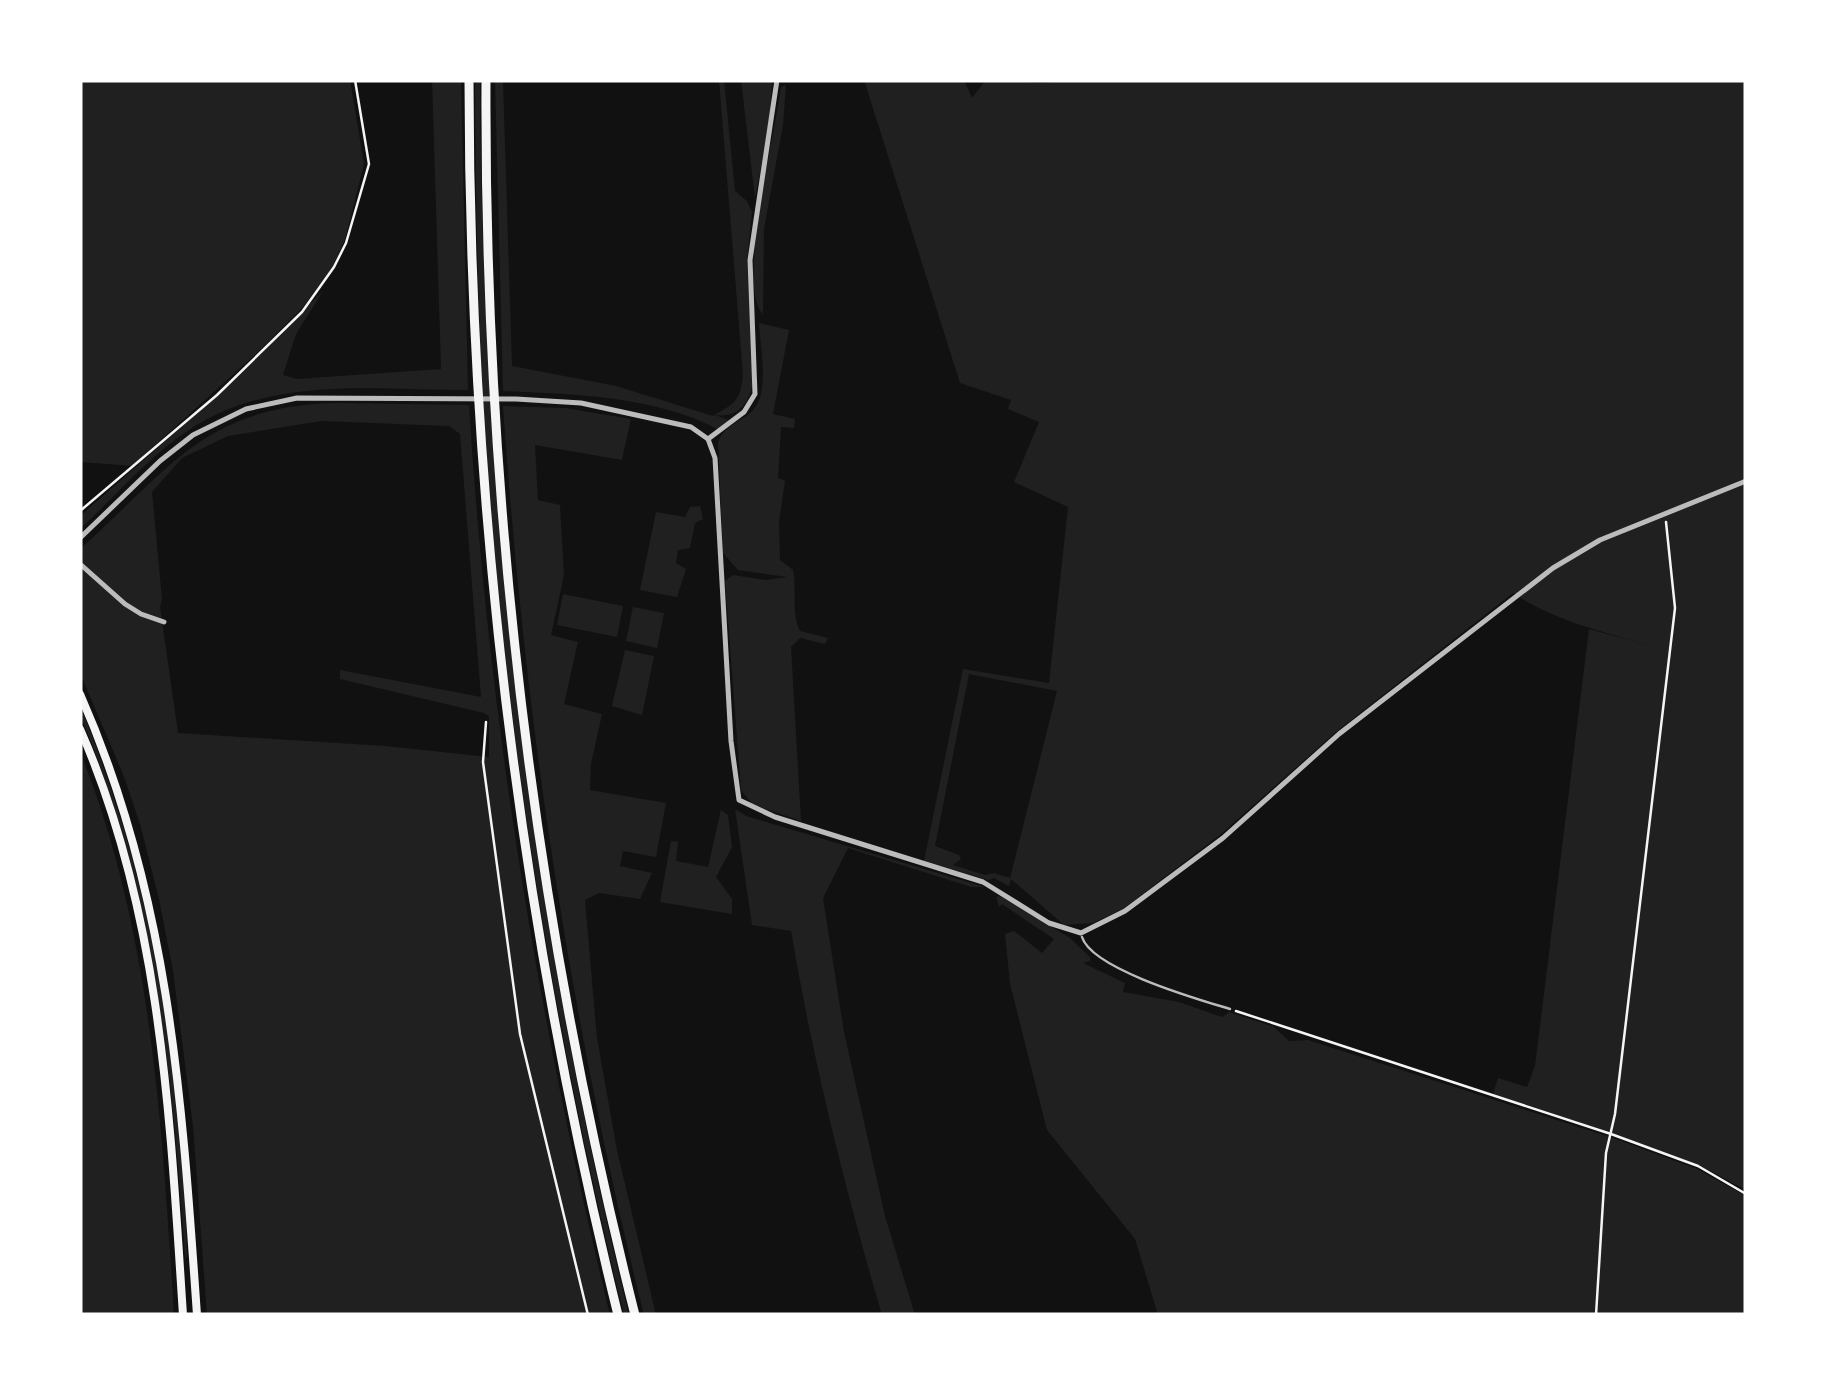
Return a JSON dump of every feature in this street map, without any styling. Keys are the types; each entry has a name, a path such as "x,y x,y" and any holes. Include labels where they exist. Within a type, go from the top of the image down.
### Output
{"highway":[{"path":"469,80 474,343 501,673 554,1022 618,1315"},
{"path":"486,80 487,241 494,382 506,560 522,707 548,893 574,1040 635,1315"},
{"path":"80,694 125,808 158,937 182,1114 197,1315"},
{"path":"80,729 118,833 143,936 164,1070 184,1315"}],"street":[{"path":"708,439 744,412 755,394 752,234 777,80"},
{"path":"80,538 182,444 205,428 246,409 297,398 516,400 614,408 691,427 708,439 715,458 738,800 774,818 983,882 1049,923 1081,933 1126,911 1223,838 1340,734 1524,588 1600,540 1746,480"},
{"path":"80,564 125,604 164,622"}],"lane":[{"path":"1081,933 1085,946 1105,962 1230,1009"}],"path":[{"path":"80,511 216,394 302,312 334,266 346,243 368,164 355,80"},
{"path":"1596,1315 1600,1219 1674,608 1665,511"},
{"path":"486,722 483,762 520,1034 588,1315"},
{"path":"1230,1009 1611,1134 1698,1166 1746,1194"}],"shaded area":[{"path":"80,80 350,80 364,164 345,239 333,266 304,306 132,466 80,462"},
{"path":"432,80 461,80 468,390 324,389 289,393 221,412 160,452 80,529 80,516 220,393 323,291 296,334 283,375 297,379 441,369"},
{"path":"475,80 480,80 490,392 517,702 563,1010 629,1315 624,1315 562,1032 530,843 505,652 485,437"},
{"path":"495,80 503,80 512,366 616,386 713,416 737,398 743,375 719,80 724,80 735,191 747,201 752,212 747,259 753,382 741,408 715,415 731,421 719,430 642,404 503,391"},
{"path":"741,80 772,80 769,124 755,198"},
{"path":"864,80 964,80 972,98 986,80 1746,80 1746,1190 1699,1165 1493,1094 1498,1078 1527,1087 1535,1066 1589,629 1662,649 1565,620 1513,593 1337,731 1221,834 1123,909 1093,923 1064,925 1011,879 1009,886 994,878 989,880 924,861 963,669 1049,683 1068,507 1014,482 1039,422 1008,409 1011,400 960,383","holes":["969,674 1057,691 1010,878 953,865 961,859 959,855 935,846"]},
{"path":"786,85 783,125 764,229 763,314 756,299 753,274 755,242 781,87"},
{"path":"759,323 789,330 773,414 795,419 794,428 781,427 778,478 785,481 779,522 780,560 793,570 800,631 828,638 825,644 800,638 791,647 801,821 752,804 741,790 725,581 733,575 766,580 787,577 738,570 723,553 718,442 758,402 763,381"},
{"path":"339,403 469,405 489,635 519,863 560,1090 610,1315 207,1315 193,1126 173,971 140,824 80,673 80,549 193,446 255,415","holes":["322,421 449,426 460,434 481,697 340,670 340,679 484,713 489,716 489,757 178,733 160,607 152,492 182,458 228,436"]},
{"path":"503,406 565,408 631,419 622,460 535,445 538,500 560,505 564,575 551,635 578,642 564,704 602,714 591,764 590,790 666,803 656,857 623,851 620,866 652,873 640,899 599,893 585,900 597,1038 617,1150 656,1315 644,1315 617,1203 572,977 523,636"},
{"path":"700,506 703,519 695,523 690,548 678,550 676,563 686,569 677,597 640,590 656,512 685,517 690,507"},
{"path":"563,594 623,606 617,637 557,625"},
{"path":"633,607 664,613 657,648 626,641"},
{"path":"625,650 654,656 642,715 612,706"},
{"path":"80,706 127,839 159,976 179,1116 187,1257 174,1117 155,981 126,848"},
{"path":"80,752 123,888 150,1029 174,1315 80,1315"},
{"path":"735,809 746,816 985,887 971,887 848,848 823,898 844,1032 885,1216 915,1315 882,1315 831,1124 791,931 752,925"},
{"path":"721,810 728,815 732,847 716,877 732,899 732,914 660,902 671,841 678,842 676,861 708,867"},
{"path":"996,897 1070,938 1090,957 1090,961 1083,963 1125,983 1123,992 1179,1002 1222,1017 1229,1012 1274,1027 1289,1041 1308,1040 1613,1138 1697,1169 1746,1196 1746,1315 1158,1315 1135,1239 1047,1130 1010,984 1005,934 1014,931 1042,953 1054,939 1002,904 999,907"}]}
